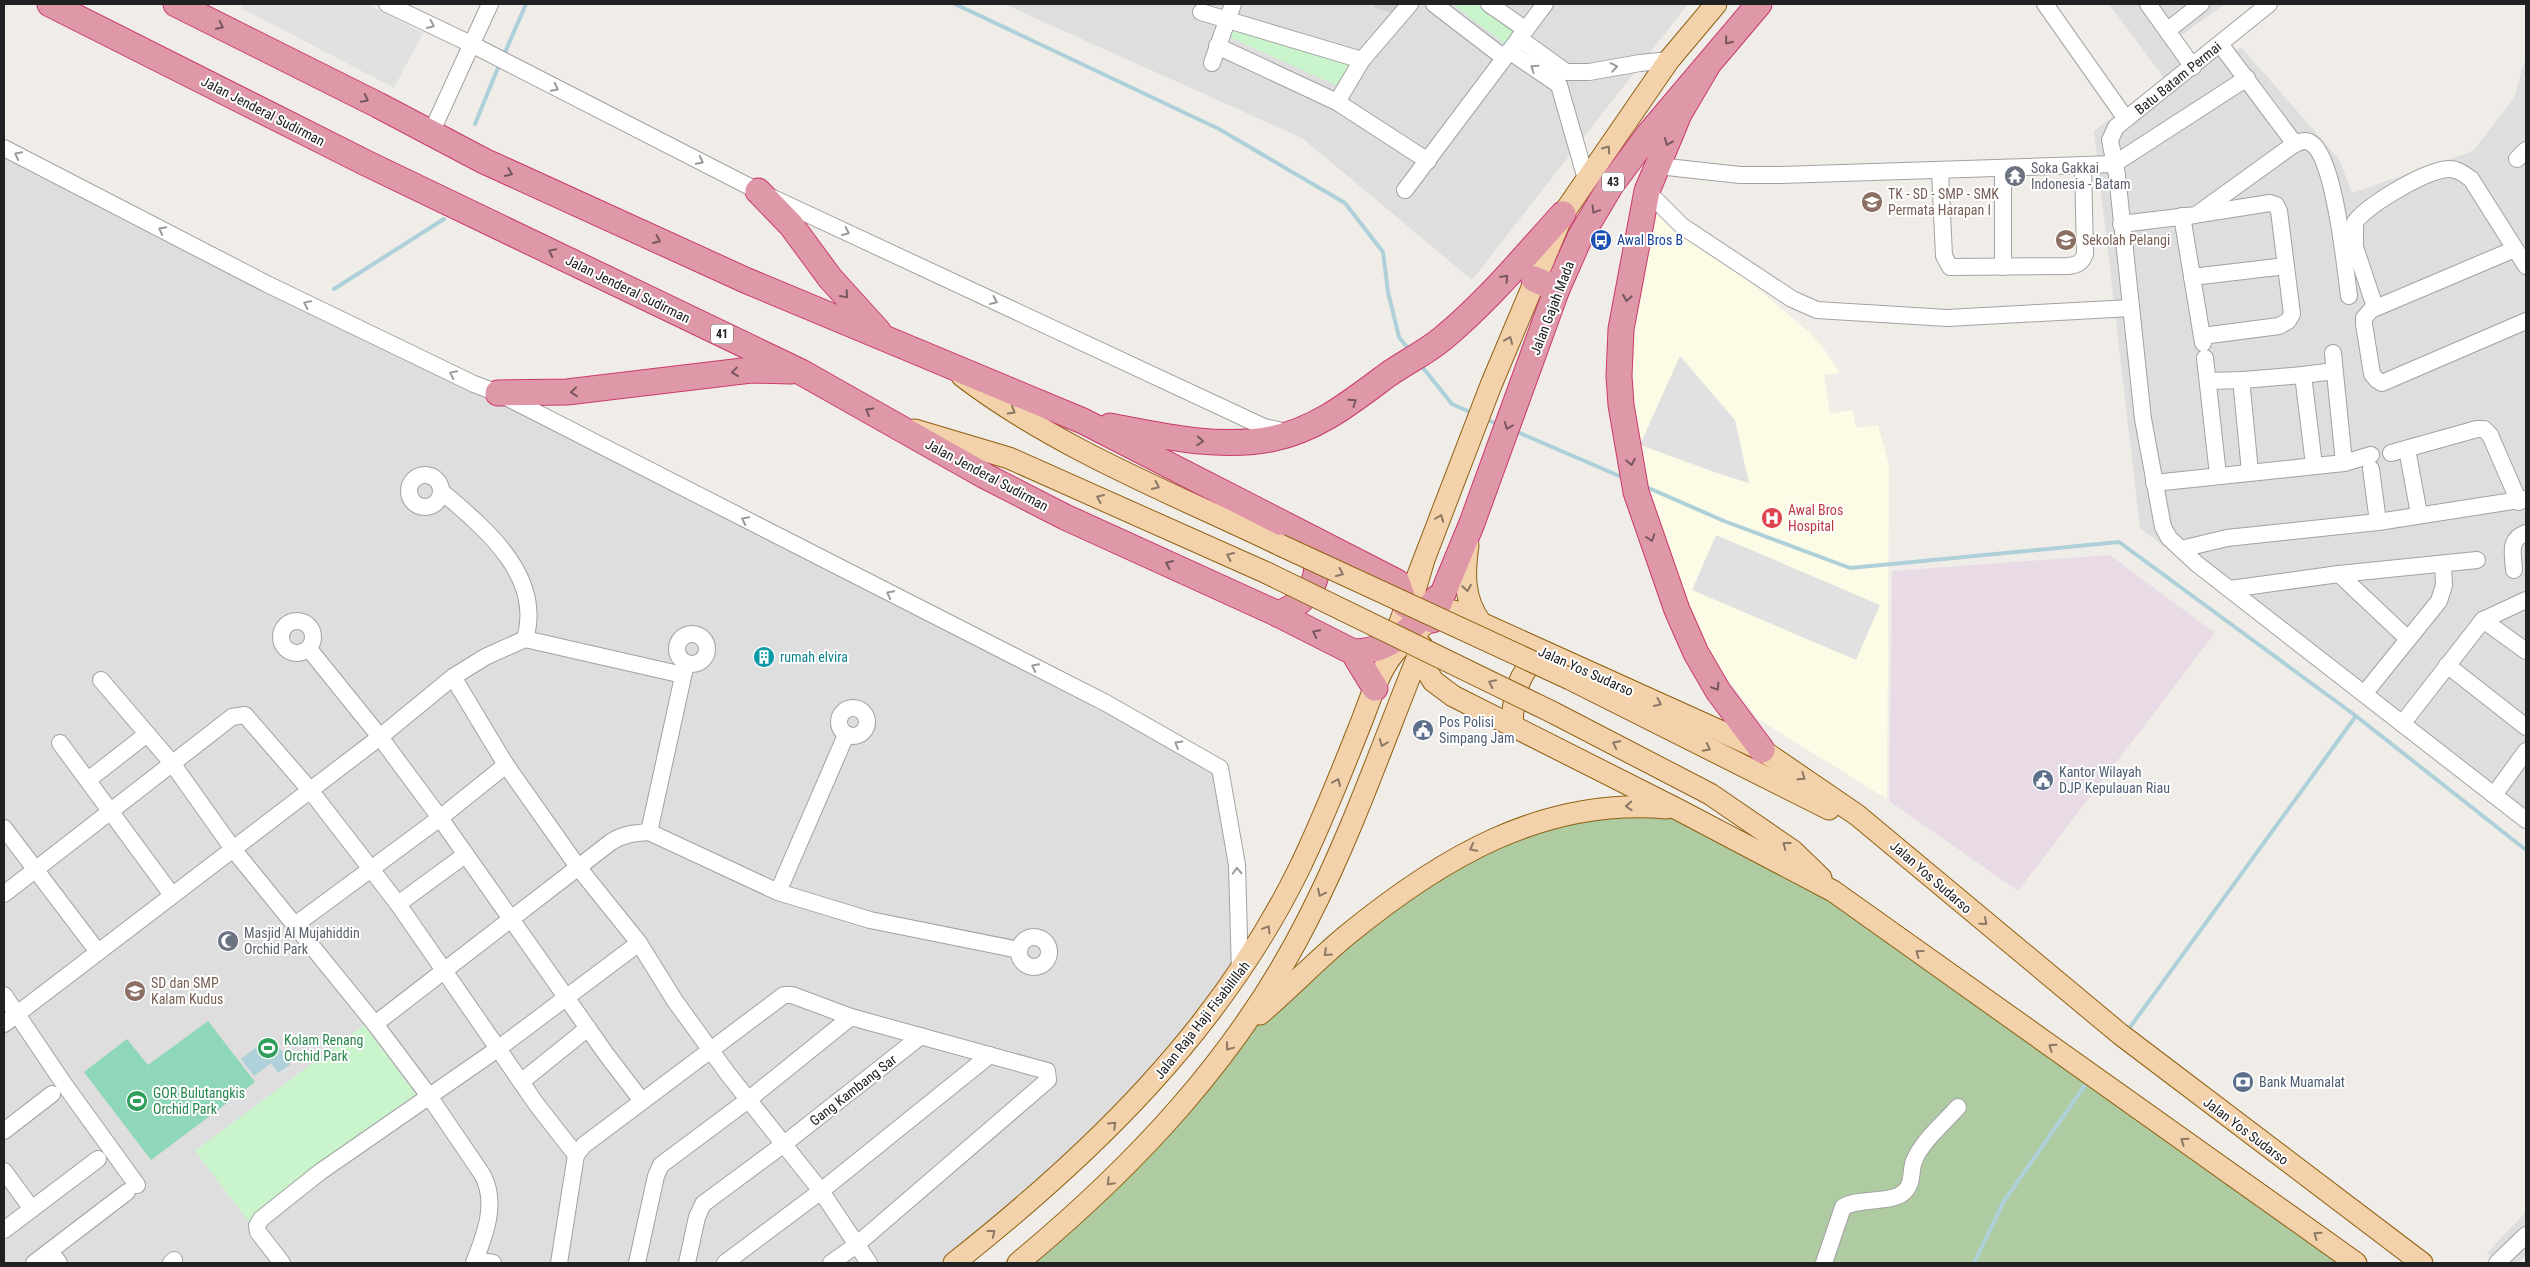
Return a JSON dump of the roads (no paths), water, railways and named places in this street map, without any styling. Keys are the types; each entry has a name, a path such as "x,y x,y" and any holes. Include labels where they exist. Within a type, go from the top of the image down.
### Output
{"highway":[{"name":"Jalan Jenderal Sudirman","path":"50,4 368,164 801,372 985,476 1065,517 1278,614 1353,652"},
{"path":"176,4 484,161 745,280 1083,420 1310,539 1397,582 1412,630 1374,650 1353,652 1375,688"},
{"name":"Jalan Gajah Mada","path":"1412,630 1450,576 1521,392 1557,288 1580,237 1611,185 1649,134 1755,7"},
{"path":"1706,68 1679,114 1647,191 1621,329 1619,376 1625,432 1636,492 1661,566 1696,653 1718,690 1762,750"},
{"path":"758,191 791,225 830,278 885,338"},
{"path":"1083,420 1141,432 1240,443 1271,439 1296,432 1352,404 1387,375 1440,340 1475,311 1563,214"},
{"path":"1534,279 1557,288"},
{"path":"498,393 567,392 751,370 801,372"},
{"path":"1278,614 1293,606 1304,597 1316,578 1317,556 1310,539"}],"main road":[{"name":"Jalan Gajah Mada","path":"1412,630 1423,563 1491,385 1534,279 1563,214 1669,60 1716,4"},
{"path":"944,363 999,404 1102,460 1280,545 1570,679 1837,813 1858,814"},
{"path":"891,423 1009,458 1267,573 1552,712 1710,794 1793,851 1833,891"},
{"path":"1472,523 1465,581 1472,611 1481,623"},
{"name":"Jalan Yos Sudarso","path":"1412,630 1442,613 1456,611 1762,750 1858,814 2126,1038 2422,1263"},
{"path":"1018,1263 1095,1197 1151,1142 1209,1074 1244,1027 1288,956 1328,877 1411,675 1412,630"},
{"path":"1412,630 1433,681 1453,696 1677,809 1833,891 2356,1263"},
{"name":"Jalan Raja Haji Fisabilillah","path":"954,1263 1018,1213 1141,1096 1195,1033 1240,972 1277,912 1300,868 1375,688 1412,630"},
{"path":"1512,725 1514,699 1522,677 1531,664 1548,654"},
{"path":"1244,1027 1361,925 1430,873 1483,843 1512,830 1571,814 1621,806 1677,809"}],"street":[{"path":"387,4 473,45 758,191 1264,427 1296,432"},
{"path":"432,134 490,4"},
{"path":"1212,63 1217,46 1229,21 1233,4"},
{"path":"1337,102 1362,60 1410,4"},
{"path":"1434,4 1506,54 1562,78 1640,63 1669,60"},
{"path":"1489,4 1522,34 1562,78 1586,179"},
{"path":"1404,190 1428,161 1545,4"},
{"name":"Batu Batam Permai","path":"2045,4 2126,119 2269,4"},
{"path":"2148,4 2193,67"},
{"path":"2168,30 2201,4"},
{"path":"1201,12 1362,60"},
{"path":"2220,44 2295,144"},
{"path":"1217,46 1337,102 1428,161"},
{"path":"1658,166 1748,175 2003,169 2114,164 2247,78"},
{"path":"2126,119 2116,127 2110,140 2143,419 2163,526 2169,538 2230,589 2526,820"},
{"path":"2189,216 2295,144 2303,141 2314,145 2335,194 2349,296"},
{"path":"4,148 267,284 466,380 498,393 1106,703 1220,768 1237,865 1240,972"},
{"path":"1940,170 1940,216 1946,262 1952,267 2068,266 2077,265 2083,261 2085,254 2082,166"},
{"path":"2003,169 2003,267"},
{"path":"2375,307 2355,247 2355,222 2370,207 2431,173 2450,169 2462,172 2471,180 2526,266"},
{"path":"1647,191 1682,226 1792,299 1817,310 1947,318 2130,308"},
{"path":"2121,224 2274,204 2279,211 2292,314 2288,321 2278,326 2203,346"},
{"path":"2189,216 2192,277 2208,381 2218,475"},
{"path":"2515,249 2375,307 2366,313 2364,324 2372,374 2376,380 2382,383 2526,321"},
{"path":"2192,277 2286,266"},
{"path":"2333,353 2344,463"},
{"path":"2208,381 2243,380 2334,371"},
{"path":"2302,375 2314,465"},
{"path":"2243,380 2242,396 2250,472"},
{"path":"2181,549 2227,538 2378,522 2419,514 2523,500 2490,435 2484,429 2476,429 2391,453"},
{"path":"2407,450 2419,514"},
{"path":"2154,483 2314,465 2371,462 2378,522"},
{"path":"440,491 490,534 511,563 519,578 528,612 528,629 525,639"},
{"path":"2514,570 2514,541 2518,536 2526,533"},
{"path":"2230,589 2339,574 2477,560"},
{"path":"2364,694 2439,601 2444,585 2443,564"},
{"path":"2339,574 2408,640"},
{"path":"2402,724 2483,620 2526,600"},
{"path":"2483,620 2526,651"},
{"path":"4,1024 380,737 453,677 485,656 525,639 684,669 649,832"},
{"path":"309,649 380,737 440,818 510,919 642,1101"},
{"path":"2447,665 2526,728"},
{"path":"453,677 506,765 578,867 638,943 676,1001 748,1100 821,1191 869,1263"},
{"path":"101,680 172,764 233,848 375,1024 429,1096 489,1187 489,1213 474,1261 494,1263"},
{"path":"4,894 232,717 245,715 310,790 398,904 521,1082 576,1155"},
{"path":"88,780 146,734"},
{"path":"778,892 846,735"},
{"path":"60,743 112,810 172,895"},
{"path":"2494,795 2526,751"},
{"path":"295,925 440,818 506,765"},
{"path":"4,828 98,952"},
{"path":"375,1024 619,837 649,832 778,892 870,920 1019,950"},
{"path":"398,904 465,855"},
{"path":"282,1263 258,1232 257,1226 261,1219 320,1172 499,1048 565,996 638,943"},
{"path":"4,995 18,1013 132,1189 55,1257 34,1263"},
{"path":"559,1263 576,1155 584,1145 784,995 792,995 851,1017 1045,1070 1049,1078 856,1246 831,1263"},
{"path":"637,1263 656,1176 661,1164 748,1100 851,1017"},
{"path":"521,1082 588,1028"},
{"name":"Gang Kambang Sar","path":"687,1263 703,1204 784,1144 922,1036"},
{"path":"725,1263 821,1191 990,1055"},
{"path":"4,1132 52,1094"},
{"path":"1824,1263 1843,1206 1852,1202 1890,1198 1903,1192 1914,1174 1913,1164 1917,1154 1958,1106"},
{"path":"5,1227 32,1209 98,1158"},
{"path":"4,1171 32,1209"},
{"path":"2497,1263 2526,1236"}],"water":[{"name":"Kolam Renang Orchid Park","path":"271,1036 291,1064 278,1073 271,1063 254,1076 241,1059"}],"waterway":[{"path":"503,57 526,4"},
{"path":"955,4 1219,129 1345,203 1383,252 1388,292 1399,337 1410,351"},
{"path":"475,124 500,63"},
{"path":"334,289 444,219"},
{"path":"1420,364 1452,404 1472,413"},
{"path":"1485,419 1500,425"},
{"path":"1515,431 1624,478"},
{"path":"1644,486 1724,521 1850,568 2119,542 2356,716 2526,850"},
{"path":"2128,1030 2356,716"},
{"path":"1974,1263 2004,1201 2088,1081"}],"place":[{"name":"Soka Gakkai Indonesia - Batam","path":"2015,176"},
{"name":"TK - SD - SMP - SMK Permata Harapan I","path":"1872,202"},
{"name":"Awal Bros B","path":"1601,240"},
{"name":"Sekolah Pelangi","path":"2066,240"},
{"name":"Awal Bros Hospital","path":"1772,518"},
{"name":"rumah elvira","path":"764,657"},
{"name":"Pos Polisi Simpang Jam","path":"1423,730"},
{"name":"Kantor Wilayah DJP Kepulauan Riau","path":"2043,780"},
{"name":"Masjid Al Mujahiddin Orchid Park","path":"228,941"},
{"name":"SD dan SMP Kalam Kudus","path":"135,991"},
{"name":"Kolam Renang Orchid Park","path":"268,1048"},
{"name":"Bank Muamalat","path":"2243,1082"},
{"name":"GOR Bulutangkis Orchid Park","path":"137,1101"}]}
